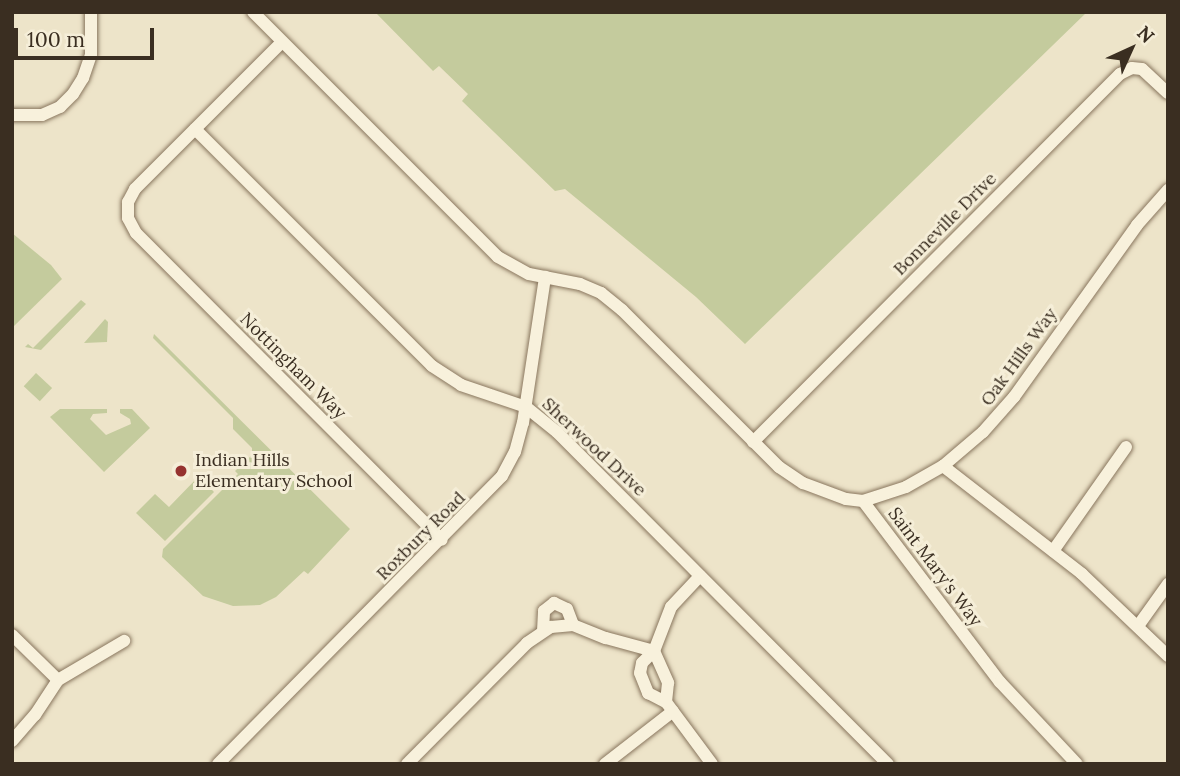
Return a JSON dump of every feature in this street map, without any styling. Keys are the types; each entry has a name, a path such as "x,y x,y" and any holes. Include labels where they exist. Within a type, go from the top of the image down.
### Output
{"street":[{"path":"12,115 42,115 60,107 74,94 91,55 90,12"},
{"name":"Saint Mary's Way","path":"253,12 498,257 521,271 580,284 611,301 779,467 803,482 846,499 863,501 1000,682 1077,764"},
{"path":"195,129 282,42"},
{"name":"Bonneville Drive","path":"753,442 1123,71 1142,69 1168,93"},
{"name":"Nottingham Way","path":"195,129 132,193 127,212 135,233 442,540"},
{"name":"Sherwood Drive","path":"195,129 432,366 461,385 526,407 557,432 888,764"},
{"name":"Oak Hills Way","path":"863,501 894,492 943,466 984,432 1005,408 1114,255 1168,190"},
{"name":"Roxbury Road","path":"218,764 442,540 502,476 518,444 526,407 545,277"},
{"path":"1053,551 1126,447"},
{"path":"943,466 1053,551 1168,656"},
{"path":"700,576 671,607 654,651 642,663 640,678 648,693 669,707 712,764"},
{"path":"1138,626 1168,584"},
{"path":"543,631 544,611 554,603 567,609 573,625"},
{"path":"407,764 543,631 559,625 573,625 614,641 654,651"},
{"path":"12,635 58,680"},
{"path":"12,741 35,715 58,680 124,641"},
{"path":"654,651 667,678 669,707"},
{"path":"605,764 669,707"}],"green space":[{"path":"375,12 1087,12 745,344 696,297 565,189 555,191 462,101 468,94 439,66 433,71"},
{"path":"12,233 51,265 62,279 12,328"},
{"path":"81,300 86,304 41,350 25,347 28,344 33,348"},
{"path":"105,319 108,322 107,342 84,343"},
{"path":"154,334 350,529 308,574 304,571 276,597 260,605 233,606 203,596 162,557 163,549 238,474 235,471 252,455 252,448 233,429 233,418 153,338"},
{"path":"36,373 52,388 40,401 24,386"},
{"path":"60,409 107,409 107,413 93,414 90,419 106,435 131,424 130,419 120,413 120,409 132,409 150,428 104,472 50,417"},
{"path":"199,476 214,492 165,541 136,513 155,494 169,507"}],"place":[{"name":"Indian Hills Elementary School","path":"181,471"}]}
